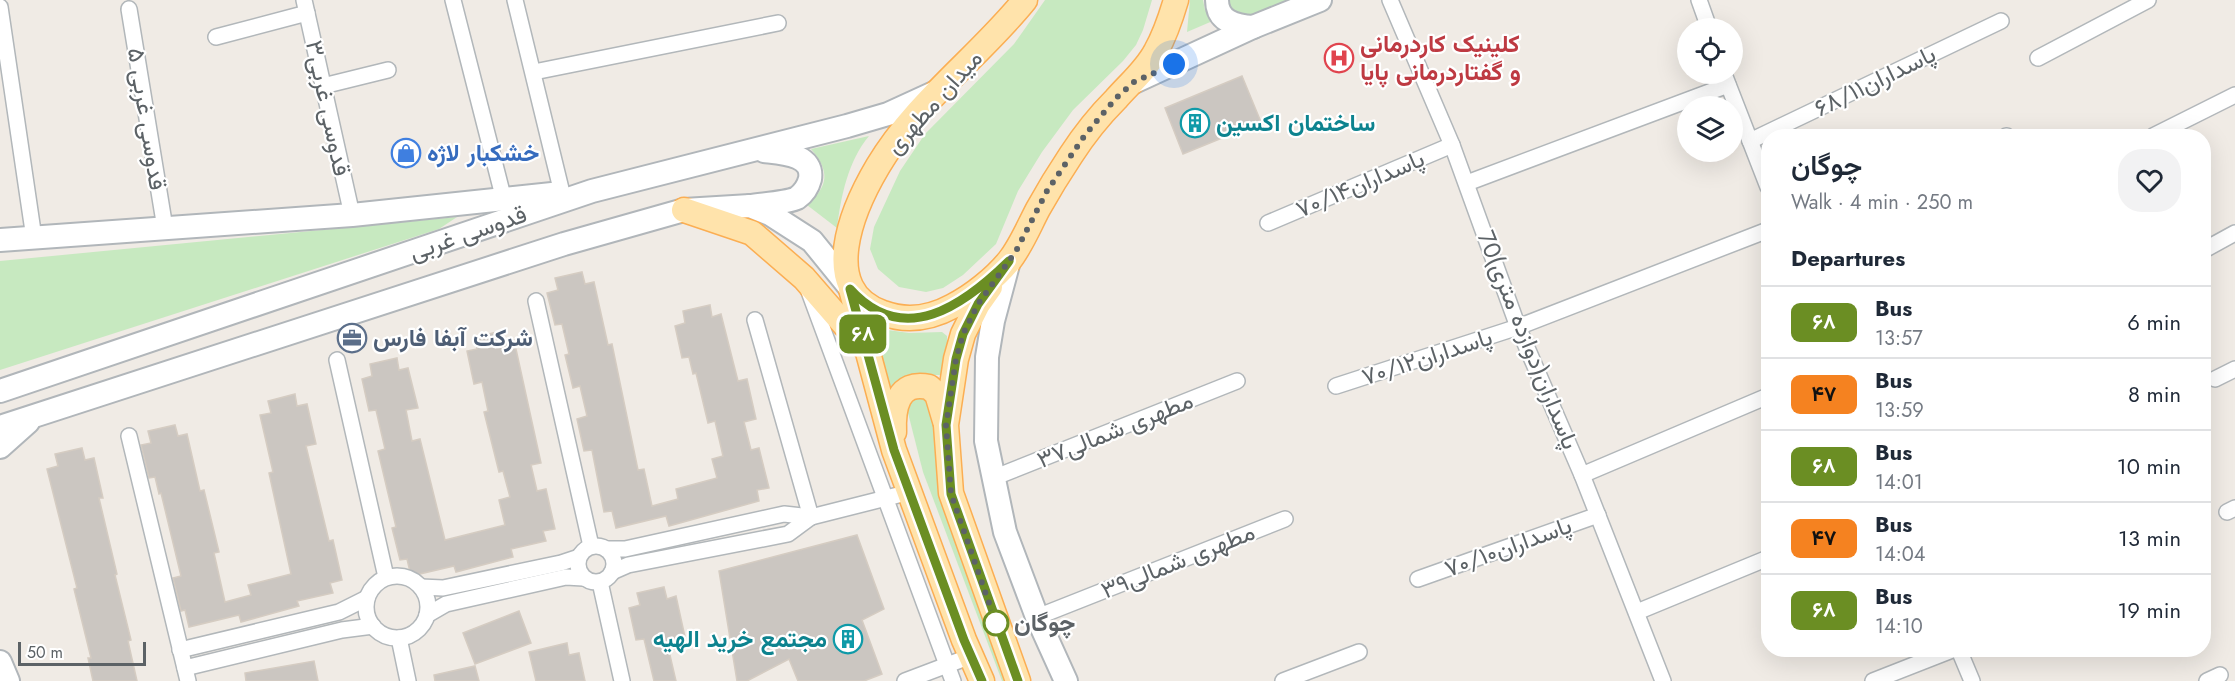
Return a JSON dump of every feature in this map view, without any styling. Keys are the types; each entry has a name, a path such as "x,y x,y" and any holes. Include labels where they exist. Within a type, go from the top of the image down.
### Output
{"main road":[{"name":"میدان مطهری","path":"982,681 894,450 850,289 846,269 847,244 853,218 866,188 879,165 907,126 1008,21 1025,0"},
{"path":"946,425 956,359 963,334 978,304 1009,261 1047,191 1085,135 1116,98 1134,82 1156,52 1176,0"},
{"path":"1216,0 1222,17 1231,24 1253,27"},
{"path":"1134,82 1253,27 1320,0"},
{"name":"قدوسی غربی","path":"0,391 592,191 847,126 888,114 940,91"},
{"path":"750,206 795,199 807,189 810,177 809,166 801,159 754,149"},
{"path":"0,240 352,215 592,191"},
{"name":"قدوسی غربی","path":"0,427 564,244 684,210 750,206 770,214 812,241 850,289"},
{"path":"684,210 752,233 804,278 867,351"},
{"path":"850,289 863,303 880,312 904,318 922,318 954,306 978,289 1009,261"},
{"path":"1009,261 993,321 987,357 986,441 1005,532 1037,617 1066,681"},
{"path":"894,450 894,413 898,398 910,388 929,387 937,394 946,425 951,494 1018,681"},
{"path":"0,447 38,414"},
{"path":"0,662 8,681"}],"street":[{"path":"453,0 504,200"},
{"path":"515,0 562,193"},
{"name":"70پاسداران(دوازده متری)","path":"1390,0 1452,145 1518,327 1582,475 1663,681"},
{"path":"1699,0 1705,18"},
{"path":"2038,58 2148,0"},
{"path":"216,37 305,6"},
{"name":"قدوسی غربی۳","path":"305,6 352,215"},
{"path":"0,7 34,238"},
{"name":"۵ قدوسی غربی","path":"129,9 165,228"},
{"name":"پاسداران۶۸/۱۱","path":"1775,129 2001,21"},
{"path":"534,72 778,23"},
{"path":"323,86 388,70"},
{"path":"1467,183 1598,134 1714,84"},
{"path":"1728,84 1761,169"},
{"path":"2167,129 2235,95"},
{"name":"پاسداران۶۸/۱۱","path":"1750,141 1761,136"},
{"name":"پاسداران۷۰/۱۴","path":"1268,223 1452,145"},
{"name":"پاسداران۷۰/۱۲","path":"1336,386 1518,327 1761,233"},
{"path":"2211,245 2235,233"},
{"path":"804,278 953,681"},
{"path":"427,615 446,604 566,577 600,582 609,577 612,572 614,561 599,547 536,301"},
{"path":"755,320 811,517"},
{"path":"337,360 386,578"},
{"path":"2215,379 2235,369"},
{"name":"مطهرى شمالى۳۷","path":"993,478 1238,381"},
{"path":"1582,475 1761,399"},
{"path":"129,436 186,674 342,630 373,626"},
{"path":"583,578 578,568 579,557 582,552 599,547 625,549 784,514 811,517 910,492"},
{"name":"پاسداران۷۰/۱۰","path":"1418,579 1598,515"},
{"path":"612,572 628,565 788,534 811,517"},
{"name":"مطهرى شمالى۳۹","path":"1037,617 1285,519"},
{"path":"718,529 722,547"},
{"path":"421,587 443,588 561,563 579,557"},
{"path":"1637,612 1761,561"},
{"path":"405,577 414,580 421,587 428,605 427,615 423,624 416,631 399,638 380,633 373,626 366,608 371,590 386,578 405,577"},
{"path":"600,582 622,681"},
{"path":"180,650 339,612 367,598"},
{"path":"399,638 408,681"},
{"path":"1283,681 1359,652"},
{"path":"905,681 971,656"},
{"path":"1873,681 1934,657"},
{"path":"1962,657 1972,681"}],"green space":[{"path":"1045,0 1152,0 1136,45 1123,61 1073,110 1042,152 1018,191 996,244 963,275 943,288 926,292 899,287 878,269 870,249 874,227 900,171 925,134 1014,44"},
{"path":"1190,0 1203,0 1205,10 1215,20 1187,32"},
{"path":"1222,0 1297,0 1257,18 1236,18"},
{"path":"869,136 856,156 847,179 837,228 807,205 820,191 824,178 821,164 811,149"},
{"path":"457,217 439,229 0,370 0,261"},
{"path":"874,328 909,333 942,332 947,336 947,354 943,375 912,375 891,391"},
{"path":"916,396 929,398 1011,681 1002,681 923,472 908,413 910,403"}],"building":[{"path":"1242,76 1261,122 1183,154 1165,108"},
{"path":"582,272 585,284 594,282 608,345 612,344 638,470 644,469 652,506 678,499 676,489 717,478 712,459 723,456 715,421 708,423 696,373 693,374 689,357 682,358 675,326 685,323 683,311 710,305 712,317 721,314 738,381 747,379 756,419 744,422 751,450 759,448 769,488 757,490 759,501 669,526 666,516 616,528 612,511 604,512 592,450 584,451 577,419 587,416 580,386 573,388 565,355 569,354 562,324 555,325 547,293 558,290 555,278"},
{"path":"502,331 504,342 514,340 541,463 531,465 537,491 546,489 555,529 543,531 546,541 511,549 513,557 456,572 454,566 411,576 407,559 400,560 392,528 396,527 378,451 385,449 376,410 369,411 362,379 372,376 370,364 397,358 399,370 408,368 418,408 406,410 412,441 420,439 445,540 505,525 499,500 510,497 503,471 499,472 484,412 488,411 482,382 474,384 467,351 477,349 475,337"},
{"path":"295,394 297,406 307,404 316,444 306,446 329,541 333,540 342,580 330,583 333,593 297,601 299,606 241,622 239,615 189,627 185,610 181,611 173,578 181,576 161,493 159,494 155,477 149,478 141,445 151,443 148,431 175,425 178,436 187,434 200,491 204,490 219,552 214,553 225,602 251,595 248,585 291,574 269,473 273,472 260,415 271,413 268,401"},
{"path":"82,448 85,460 94,458 103,498 99,498 131,640 128,641 137,681 93,681 88,658 91,658 74,589 77,588 47,469 58,466 55,454"},
{"path":"857,535 884,609 862,620 882,674 864,681 798,681 789,659 747,681 737,681 719,571"},
{"path":"664,587 667,599 676,596 685,637 673,639 675,649 669,651 676,681 654,681 644,639 636,640 629,608 640,605 637,593"},
{"path":"519,611 531,643 475,664 463,633"},
{"path":"567,643 569,655 579,653 585,681 536,681 529,652"},
{"path":"314,661 318,681 246,681 245,673"},
{"path":"475,666 479,681 435,681 434,675"}],"bus line":[{"name":"۶۸","path":"982,681 964,640 894,450 850,289 863,303 880,312 904,318 922,318 954,306 978,289 1009,261 978,304 963,334 956,359 946,425 951,494 1018,681"}],"place":[{"name":"کلینیک کاردرمانی و گفتاردرمانی پایا","path":"1339,58"},
{"name":"ساختمان اکسین","path":"1195,123"},
{"name":"خشکبار لاژه","path":"406,153"},
{"name":"شرکت آبفا فارس","path":"352,338"},
{"name":"چوگان","path":"996,623"},
{"name":"مجتمع خرید الهیه","path":"848,639"}],"route":[{"path":"996,623 951,494 946,425 956,359 963,334 978,304 1016,251 1047,191 1085,135 1116,98 1134,82 1174,64"}]}
